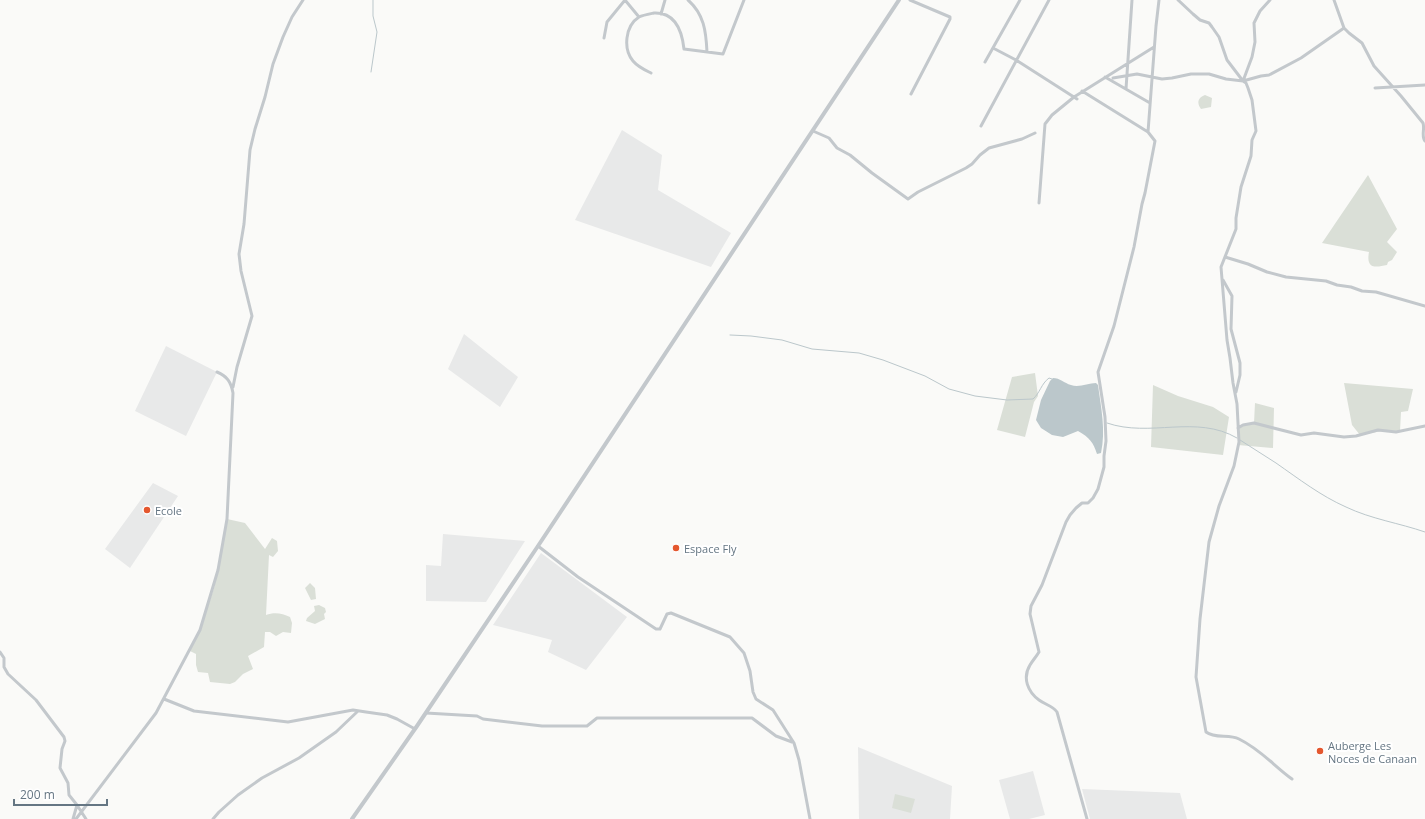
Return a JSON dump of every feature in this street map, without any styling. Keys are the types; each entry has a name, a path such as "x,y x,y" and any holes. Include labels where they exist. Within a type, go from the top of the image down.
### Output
{"street":[{"path":"75,819 155,714 164,699 200,630 218,570 227,518 233,393 236,372 252,316 241,271 239,254 244,224 250,150 273,64 282,37 303,0"},
{"path":"604,38 607,22 625,0 640,17"},
{"path":"660,14 664,0"},
{"path":"688,0 699,14 703,22 706,32 707,52"},
{"path":"652,72 641,68 634,63 627,48 630,28 640,17 650,14 660,14 672,19 681,32 684,49 723,54 744,0"},
{"path":"352,819 538,546 899,0"},
{"path":"910,0 950,17 911,94"},
{"path":"985,62 1020,0"},
{"path":"981,126 1048,0"},
{"path":"1126,89 1132,0"},
{"path":"1148,132 1159,0"},
{"path":"1178,0 1200,20 1208,23 1219,36 1227,60 1246,83 1248,88 1252,100 1256,131 1252,140 1251,156 1241,187 1236,218 1236,229 1221,267 1227,340 1236,394 1239,442 1234,466 1219,506 1210,542 1200,619 1196,682 1206,732 1212,735 1235,738 1247,743 1266,756 1281,771 1292,779"},
{"path":"1243,81 1252,56 1255,42 1256,34 1254,23 1260,11 1270,0"},
{"path":"1334,0 1344,28 1362,43 1374,66 1393,86 1425,126 1423,139 1425,141"},
{"path":"1112,78 1141,74 1152,78 1162,79 1197,73 1243,81 1269,75 1301,58 1344,28"},
{"path":"1039,203 1045,124 1052,115 1082,91 1154,47"},
{"path":"993,48 1016,60 1075,98"},
{"path":"1105,77 1150,103"},
{"path":"1375,88 1425,84"},
{"path":"1082,91 1148,132 1155,141 1137,237 1114,326 1098,372 1105,417 1106,440 1103,472 1098,489 1093,498 1088,503 1082,503 1068,518 1042,585 1030,610 1039,652 1027,669 1026,684 1030,691 1057,712 1087,819"},
{"path":"813,131 829,138 837,148 850,155 908,199 918,192 966,168 989,148 1022,139 1035,133"},
{"path":"1224,257 1286,277 1326,281 1362,291 1376,292 1425,306"},
{"path":"1222,276 1232,296 1231,329 1240,363 1240,375 1236,394"},
{"path":"217,372 229,380 233,393"},
{"path":"1238,428 1243,425 1254,423 1301,435 1314,433 1344,437 1356,436 1378,430 1396,432 1425,426"},
{"path":"538,546 578,577 656,629 660,629 667,614 671,613 730,637 745,656 756,699 773,710 794,743 800,760 810,819"},
{"path":"0,652 4,658 4,667 8,674 36,700 64,737 60,768 68,783 69,795 86,819"},
{"path":"164,699 194,711 288,722 353,710 387,715 415,728"},
{"path":"213,819 238,795 262,778 299,758 336,732 358,711"},
{"path":"426,712 477,716 483,719 542,726 589,726 597,718 752,718 776,736 794,743"},
{"path":"75,819 77,805"}],"shaded area":[{"path":"1205,95 1212,98 1211,107 1201,109 1198,101"},
{"path":"622,130 662,155 658,190 731,233 711,267 575,220"},
{"path":"1368,175 1397,229 1387,242 1397,252 1387,265 1382,266 1372,266 1370,264 1368,257 1369,252 1322,243"},
{"path":"464,334 518,377 500,407 448,369"},
{"path":"166,346 217,372 186,436 135,411"},
{"path":"1035,373 1038,396 1034,402 1025,437 997,430 1012,377"},
{"path":"1053,378 1074,386 1096,383 1098,385 1103,427 1101,453 1097,454 1090,441 1078,431 1063,437 1052,435 1041,428 1036,420 1041,400"},
{"path":"1344,383 1413,389 1408,411 1401,412 1400,431 1382,431 1360,435 1352,425"},
{"path":"1153,385 1178,396 1213,407 1229,417 1223,455 1151,447"},
{"path":"1255,403 1274,408 1273,448 1238,445 1240,427 1254,423"},
{"path":"153,483 178,496 130,568 105,549"},
{"path":"227,519 245,523 265,549 272,538 277,541 278,551 273,557 269,555 266,615 278,613 290,617 292,623 291,633 283,632 276,636 270,632 265,632 264,647 248,656 253,669 243,674 235,682 230,684 210,682 208,673 198,672 196,665 196,654 190,651 200,630 214,588"},
{"path":"443,534 525,541 486,602 426,601 426,565 441,566"},
{"path":"541,553 627,617 586,670 548,652 552,640 493,625"},
{"path":"310,583 315,588 316,599 311,600 305,588"},
{"path":"319,605 325,608 325,619 315,624 306,621 307,618 315,611 314,606"},
{"path":"858,747 952,786 950,819 859,819"},
{"path":"1033,771 1045,815 1029,819 1010,819 999,780"},
{"path":"1082,789 1180,793 1187,819 1090,819"},
{"path":"895,794 915,799 911,813 892,808"}],"waterway":[{"path":"371,72 377,32 373,16 373,0"},
{"path":"730,335 782,340 812,349 859,353 883,360 925,376 949,389 975,396 1007,400 1033,399 1046,380 1049,378 1052,379"},
{"path":"1107,423 1123,427 1140,428 1205,428 1221,431 1237,438"},
{"path":"1240,440 1310,487 1337,503 1365,515 1425,532"}],"place":[{"name":"Ecole","path":"147,510"},
{"name":"Espace Fly","path":"676,548"},
{"name":"Auberge Les Noces de Canaan","path":"1320,751"}]}
